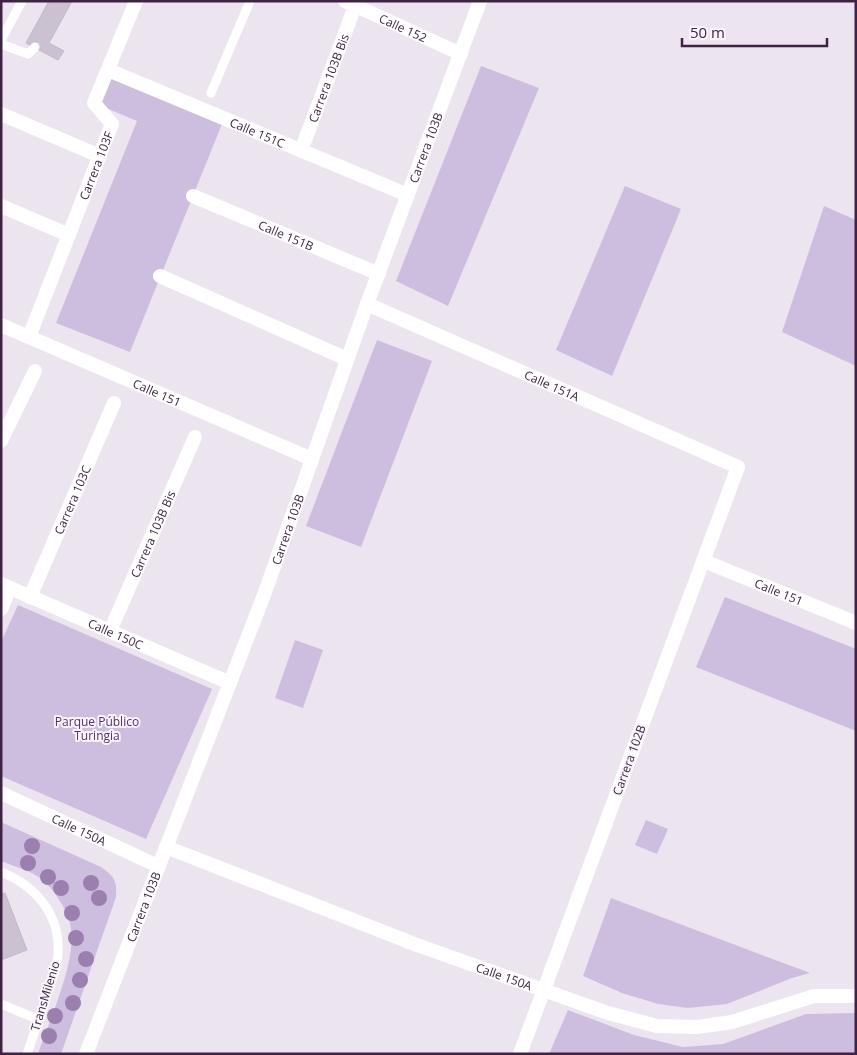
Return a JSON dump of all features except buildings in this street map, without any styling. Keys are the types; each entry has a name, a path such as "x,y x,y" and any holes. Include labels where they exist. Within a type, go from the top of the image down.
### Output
{"street":[{"name":"Carrera 103F","path":"29,337 112,124 94,103 136,1"},
{"name":"Carrera 103B","path":"86,1054 264,595 367,304 480,1"},
{"name":"Calle 152","path":"350,4 461,54"},
{"name":"Carrera 103B Bis","path":"301,151 350,4"},
{"name":"Calle 151C","path":"108,70 408,195"},
{"path":"1,114 100,156"},
{"name":"Calle 151B","path":"193,196 379,274"},
{"path":"1,206 69,235"},
{"path":"160,276 348,359"},
{"name":"Calle 151A","path":"367,304 738,467"},
{"name":"Calle 151","path":"1,325 312,460"},
{"path":"1,441 35,371"},
{"name":"Carrera 103C","path":"30,596 114,403"},
{"name":"Carrera 103B Bis","path":"110,631 195,437"},
{"name":"Carrera 102B","path":"520,1054 738,467"},
{"name":"Calle 151","path":"704,561 856,623"},
{"path":"1,609 6,586"},
{"name":"Calle 150C","path":"6,586 230,683"},
{"name":"Calle 150A","path":"1,794 158,866"},
{"name":"Calle 150A","path":"166,847 417,945 608,1013 657,1026 696,1028 732,1022 814,996 856,996"}],"lane":[{"path":"22,1 1,42 28,54 35,47"},
{"path":"211,93 250,1"},
{"name":"TransMilenio","path":"1,872 16,878 31,889 43,902 52,920 57,937 58,955 54,974 27,1054"},
{"path":"1,1004 40,1020"}],"green space":[{"path":"481,66 539,88 448,306 396,281"},
{"path":"108,70 224,119 130,352 56,323 137,121 94,103"},
{"path":"625,186 681,209 612,376 556,350"},
{"path":"824,206 856,220 856,366 782,332"},
{"path":"377,340 432,361 361,547 306,526"},
{"path":"725,597 856,649 856,731 696,667"},
{"name":"Parque Público Turingia","path":"18,605 212,689 146,839 1,776 1,642"},
{"path":"295,640 323,650 303,708 275,698"},
{"path":"646,820 668,829 657,854 635,845"},
{"path":"1,822 101,867 112,877 115,883 116,897 61,1054 38,1054 66,975 70,958 70,922 60,901 40,878 1,861"},
{"path":"611,898 810,973 792,978 727,1004 688,1008 658,1004 622,993 583,976"},
{"path":"568,1010 634,1035 683,1047 723,1044 806,1014 856,1013 856,1054 549,1054"}]}
